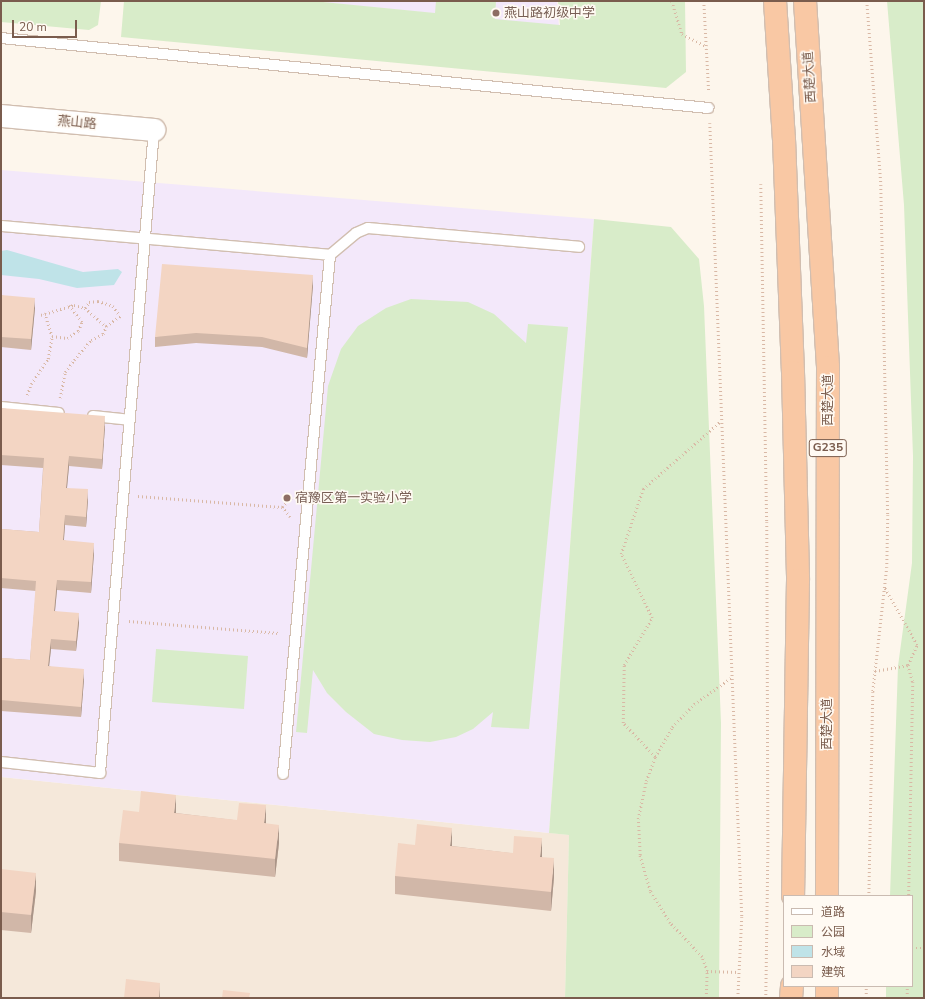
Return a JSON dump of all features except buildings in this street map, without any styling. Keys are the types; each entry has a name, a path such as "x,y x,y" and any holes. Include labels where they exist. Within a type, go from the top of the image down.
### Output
{"highway":[{"name":"G235","path":"775,1 784,147 795,449 798,580 793,895"},
{"name":"西楚大道","path":"805,1 828,367 827,895"},
{"path":"791,998 792,987"},
{"path":"827,987 827,998"}],"street":[{"name":"燕山路","path":"1,116 154,130"}],"lane":[{"path":"1,38 709,108"},
{"path":"1,762 100,773 154,130"},
{"path":"1,226 330,255"},
{"path":"283,774 330,255 356,233 368,228 579,247"},
{"path":"1,407 129,420"}],"path":[{"path":"672,1 682,34 707,48"},
{"path":"704,1 742,917 738,998"},
{"path":"867,1 880,185 888,515 884,587 875,670 869,895"},
{"path":"761,184 767,522 768,858 766,998"},
{"path":"85,308 89,302 98,301 113,306 120,316"},
{"path":"52,336 67,338 78,331 82,322 69,306"},
{"path":"41,315 69,306 85,308 106,326"},
{"path":"58,413 65,372 91,340 103,334 106,326 120,316 139,307"},
{"path":"24,409 31,384 48,359 52,336 45,313"},
{"path":"655,757 623,723 624,665 652,618 621,554 643,489 721,421"},
{"path":"123,495 282,507"},
{"path":"884,587 917,645 908,666 912,682 909,895"},
{"path":"112,619 296,634"},
{"path":"875,670 908,666"},
{"path":"706,998 707,971 702,957 670,923 650,891 640,855 638,819 646,781 655,757 672,728 694,704 731,678"},
{"path":"913,948 924,948"},
{"path":"707,971 739,972"},
{"path":"866,987 866,998"},
{"path":"907,987 907,998"}],"shaded area":[{"name":"燕山路初级中学","path":"311,1 557,1 559,26"},
{"name":"宿豫区第一实验小学","path":"1,170 594,219 549,833 1,777"},
{"path":"1,777 569,835 565,998 1,998"}],"green space":[{"path":"1,1 101,1 98,25 89,30 1,22"},
{"path":"124,1 313,1 435,13 436,1 496,1 495,19 560,25 558,1 685,1 686,72 666,88 121,37"},
{"path":"887,1 924,1 924,998 886,998 886,987 913,987 913,895 890,895 898,666 912,563 913,456 904,205"},
{"path":"594,219 671,227 699,259 704,306 721,723 719,998 565,998 569,835 549,833"},
{"path":"411,299 468,302 494,314 526,343 528,324 568,327 529,729 491,727 493,712 473,729 456,737 430,742 402,740 374,734 346,712 327,693 313,670 307,733 296,732 328,386 341,349 358,326 386,308"},
{"path":"156,649 248,656 244,709 152,702"}],"water":[{"path":"7,250 83,272 118,269 122,272 114,285 77,288 39,279 1,275 1,251"}],"place":[{"name":"燕山路初级中学","path":"496,13"},
{"name":"宿豫区第一实验小学","path":"287,498"}]}
